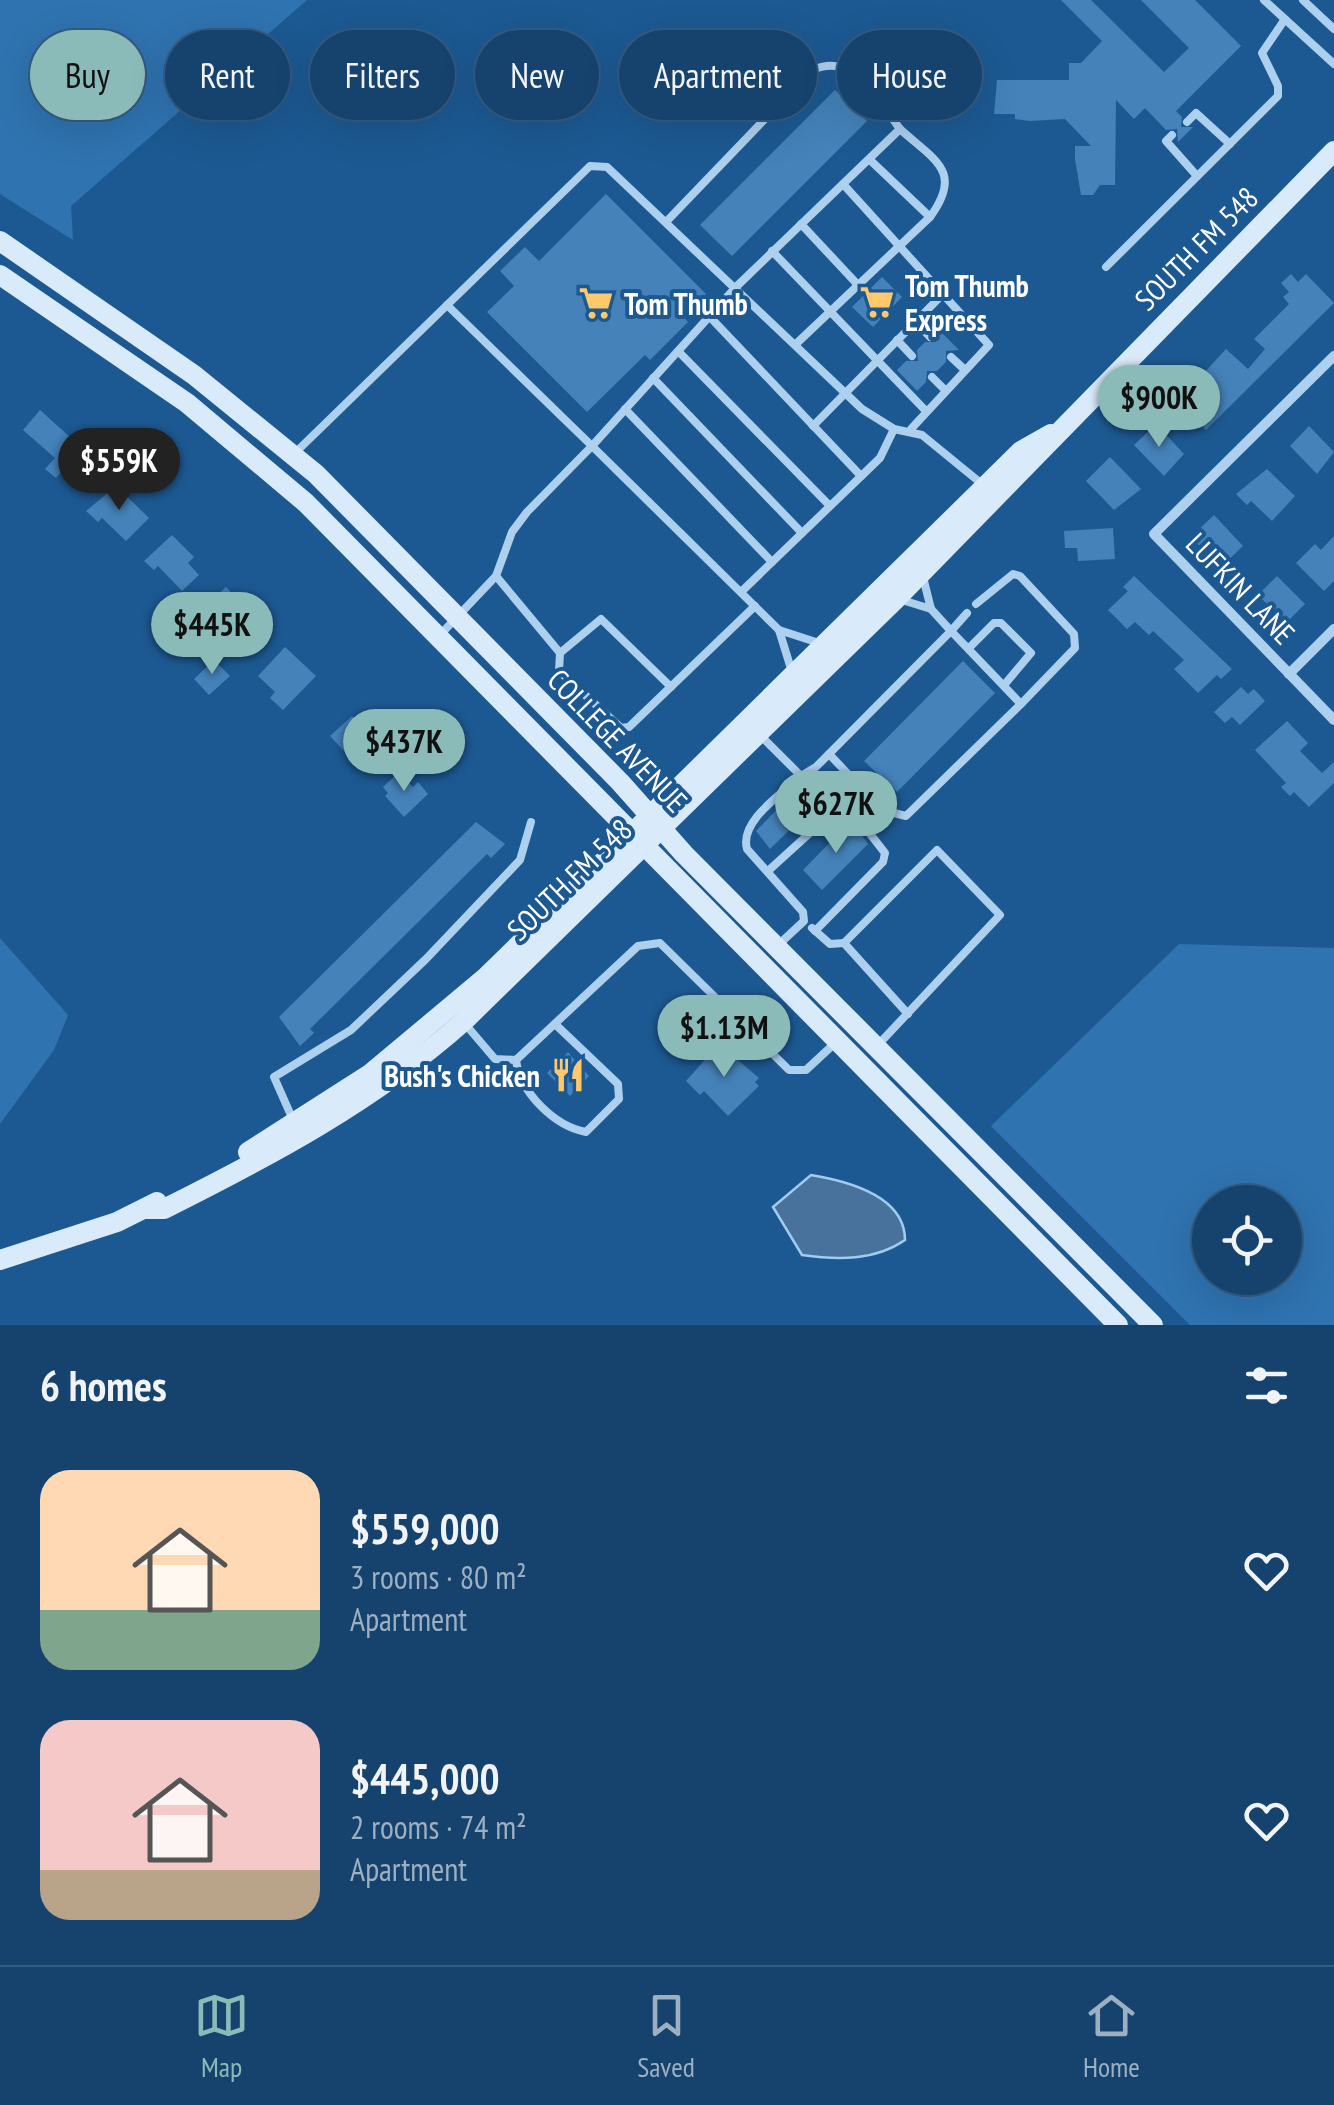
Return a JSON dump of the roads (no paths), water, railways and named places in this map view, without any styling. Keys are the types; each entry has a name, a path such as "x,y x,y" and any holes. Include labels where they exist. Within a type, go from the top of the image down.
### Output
{"main road":[{"name":"SOUTH FM 548","path":"753,727 793,675 1058,429 1334,151"},
{"name":"COLLEGE AVENUE","path":"3,243 194,375 294,455 457,617 776,947 1154,1325"},
{"path":"20,288 35,266"},
{"name":"COLLEGE AVENUE","path":"0,274 187,403 276,476 640,839 1114,1324"},
{"name":"SOUTH FM 548","path":"147,1209 164,1208 312,1132 432,1050 753,727 897,598 990,492"},
{"name":"SOUTH FM 548","path":"0,1260 147,1209 295,1124 370,1074 435,1022 640,839"},
{"path":"1114,1324 1134,1305"}],"street":[{"name":"LUFKIN LANE","path":"1334,356 1154,534 1334,720"},
{"path":"1289,674 1334,629"}],"lane":[{"path":"1264,0 1334,64"},
{"path":"1304,0 1334,29"},
{"path":"1106,267 1278,96 1278,86 1262,53 1285,19"},
{"path":"666,222 812,70 825,64 847,67 861,78 900,129 946,174 946,196 930,217 797,343"},
{"path":"1187,122 1196,113 1230,144"},
{"path":"439,636 496,576 512,532 527,512 736,287 900,129"},
{"path":"1172,135 1166,141 1197,176"},
{"path":"868,159 930,217"},
{"path":"294,455 590,166 607,167 797,343 846,394 894,429 911,429 940,446 990,492"},
{"path":"843,184 989,345 924,410 911,429"},
{"path":"801,224 858,285"},
{"path":"772,251 828,314 924,410"},
{"path":"813,426 941,296"},
{"path":"447,305 779,630 824,645"},
{"path":"709,316 861,476"},
{"path":"916,322 930,337"},
{"path":"896,340 912,356"},
{"path":"678,350 830,506"},
{"path":"951,358 965,370"},
{"path":"932,376 946,391"},
{"path":"654,378 802,532"},
{"path":"626,409 772,562"},
{"path":"741,592 880,458 894,429"},
{"path":"922,572 932,609 1022,704"},
{"path":"829,754 882,810 906,816 1075,648 1074,634 1020,576 1013,574 976,604"},
{"path":"496,576 560,653 559,671 616,727 630,728 755,606"},
{"path":"897,598 932,609"},
{"path":"876,1047 1000,915 937,850 844,943 830,944 804,922 800,906 748,849 748,827 829,754 967,613"},
{"path":"560,653 601,619 671,687"},
{"path":"969,648 994,623 1001,622 1031,653 1005,684"},
{"path":"779,630 793,675"},
{"path":"753,727 834,810"},
{"path":"768,871 846,803 885,853 883,862 815,931"},
{"path":"295,1124 274,1077 351,1030 426,959 520,860 531,822"},
{"path":"776,947 804,922"},
{"path":"464,1021 495,1059 516,1060 638,946 660,943 789,1070 806,1070 837,1041"},
{"path":"844,943 908,1014"},
{"path":"516,1060 519,1082 568,1128 586,1132 598,1123 619,1099 618,1084 554,1024"}],"place":[{"name":"Tom Thumb Express","path":"877,302"},
{"name":"Tom Thumb","path":"596,303"},
{"name":"Bush's Chicken","path":"568,1075"}]}
